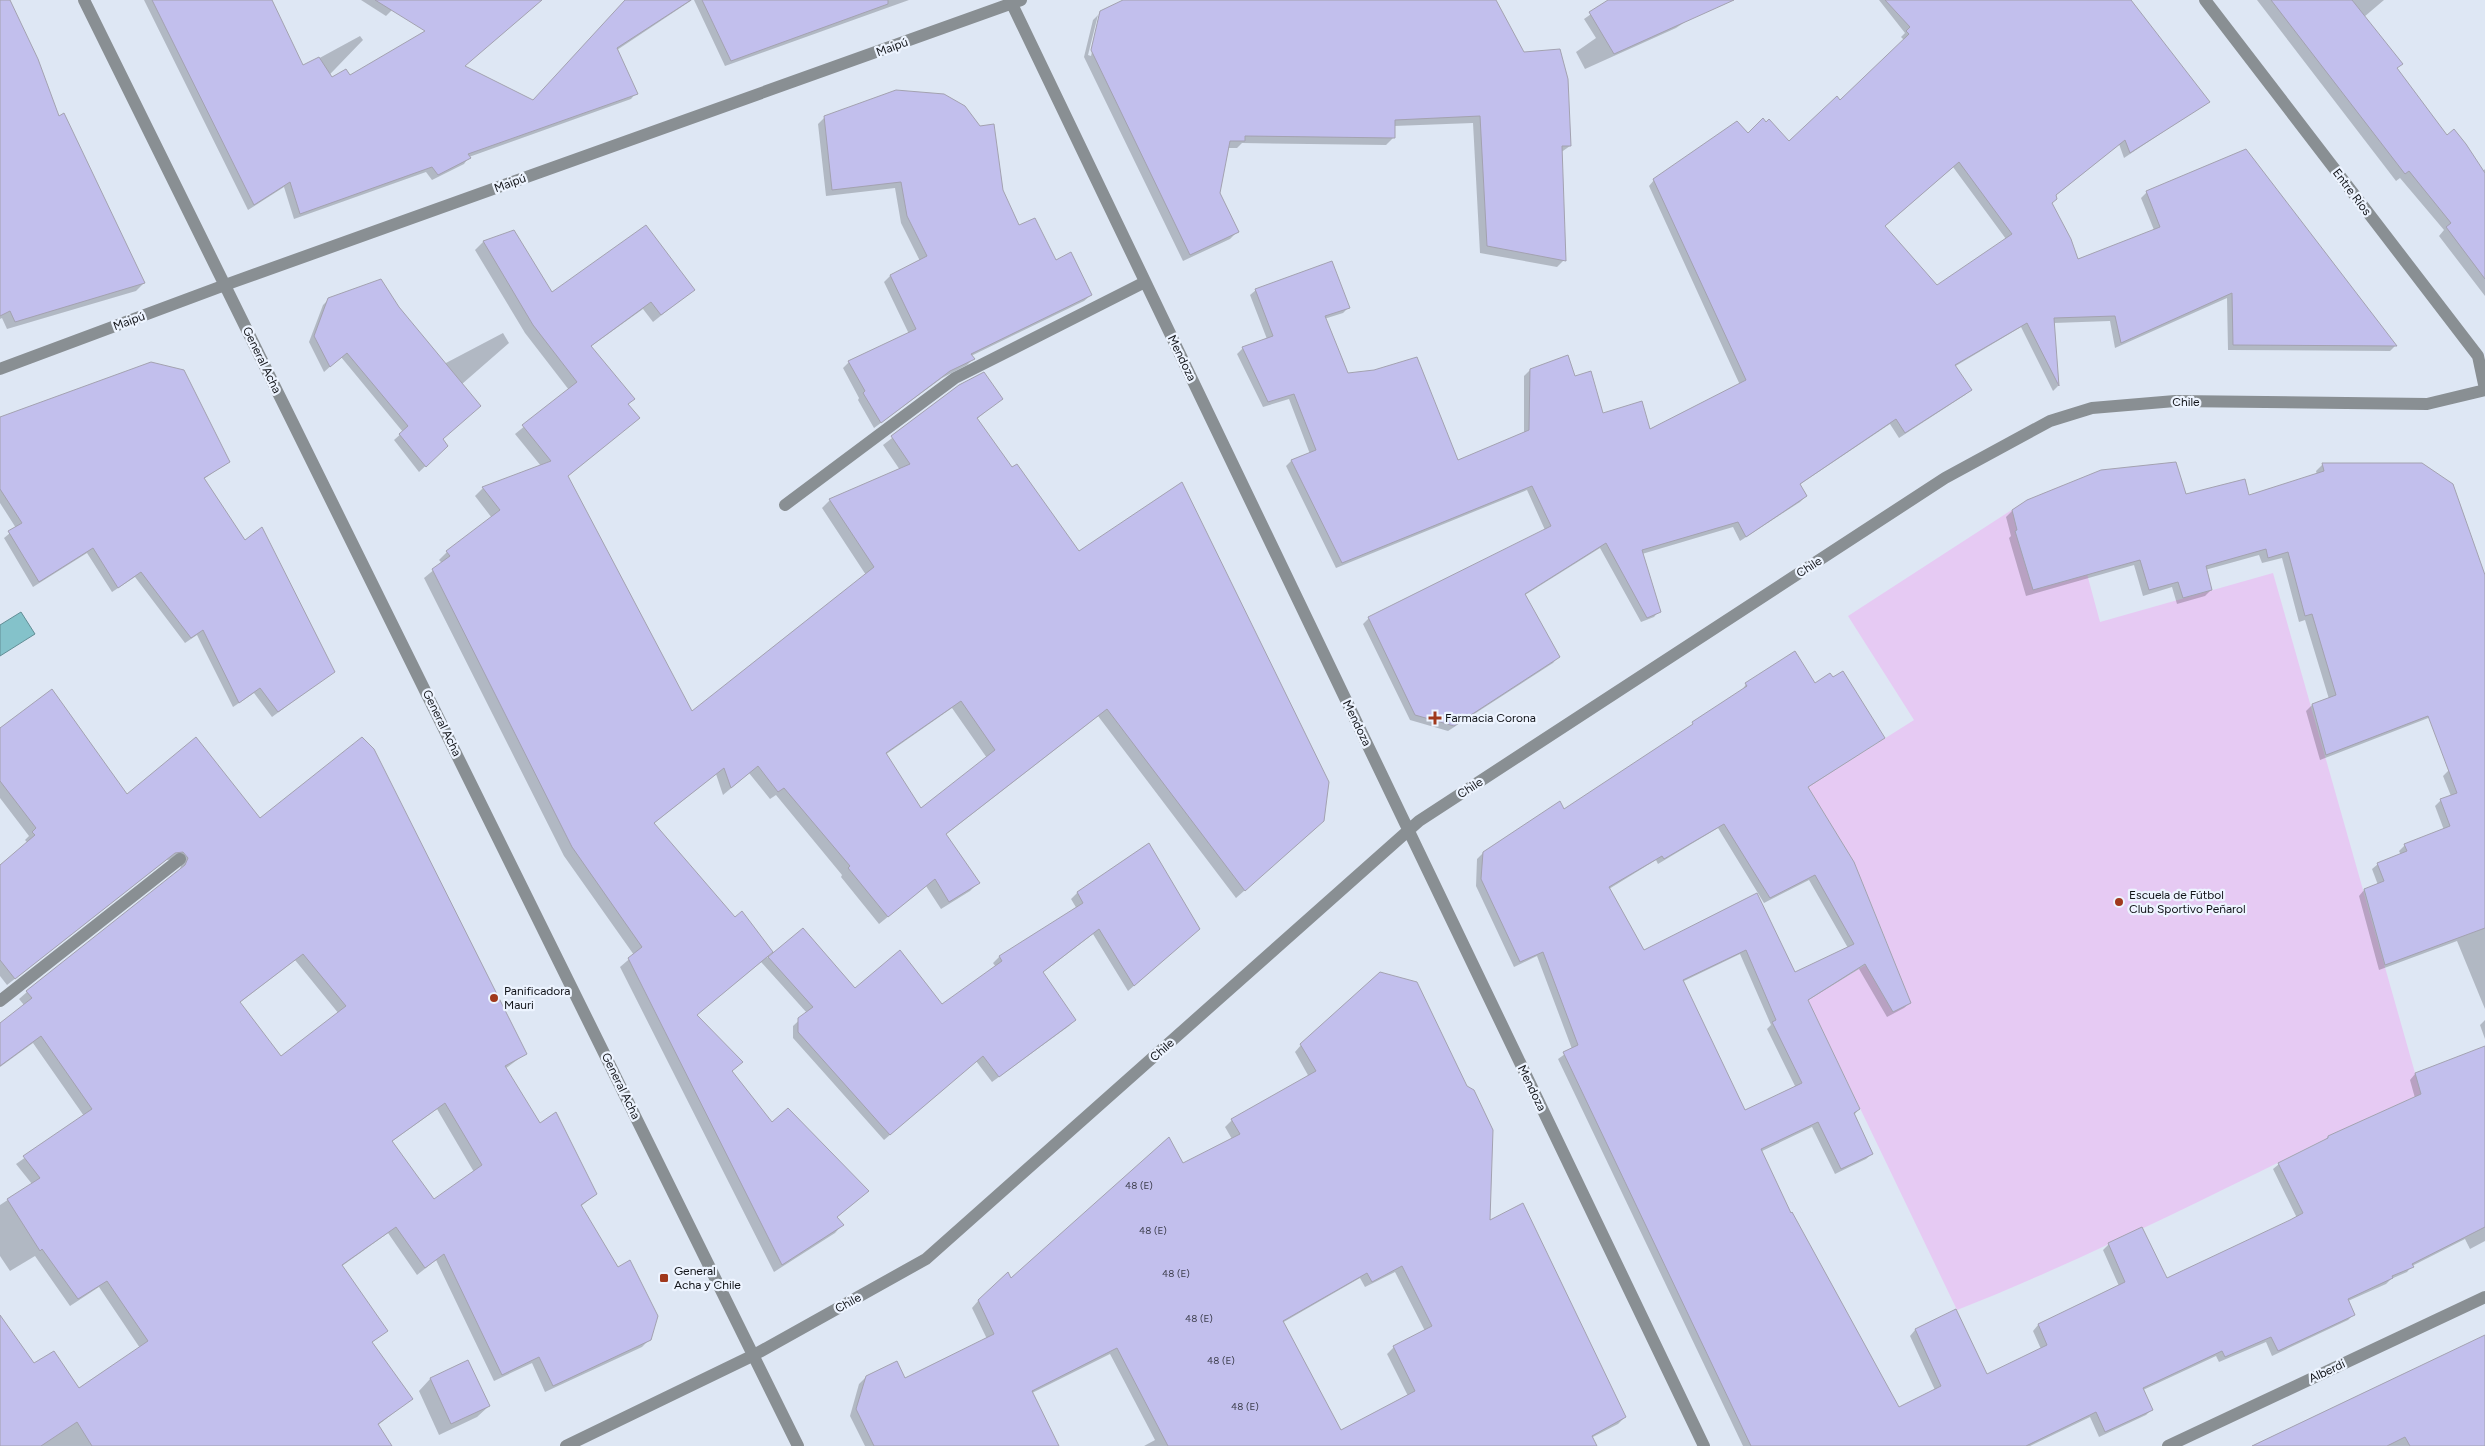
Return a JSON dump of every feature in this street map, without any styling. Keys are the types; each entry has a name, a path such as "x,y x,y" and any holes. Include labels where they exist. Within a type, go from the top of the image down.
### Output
{"street":[{"name":"General Acha","path":"84,0 798,1446"},
{"name":"Entre Ríos","path":"2205,0 2478,356 2485,390"},
{"name":"Maipú","path":"0,369 225,285 1015,1"},
{"name":"Mendoza","path":"1015,1 1145,282 1704,1446"},
{"path":"785,505 955,378 1145,282"},
{"name":"Chile","path":"566,1446 754,1355 926,1259 1427,816 1945,478 2050,421 2092,408 2174,401 2426,404 2485,390"},
{"path":"0,1001 180,859"},
{"name":"Alberdi","path":"2168,1446 2485,1297"}],"shaded area":[{"name":"Escuela de Fútbol Club Sportivo Peñarol","path":"2063,485 2100,622 2273,573 2421,1094 2328,1136 2328,1138 2282,1161 2098,1249 1957,1310 1808,1000 1890,950 1854,862 1808,787 1914,720 1848,616 2027,500"}],"water":[{"path":"21,612 35,634 0,656 0,625"}],"building":[{"path":"0,0 10,0 38,59 59,116 64,113 145,283 15,322 10,311 0,316"},
{"path":"152,0 272,0 303,65 319,57 332,77 346,69 350,75 425,31 375,0 542,0 465,66 533,100 625,0 691,0 617,48 638,94 468,154 471,158 438,175 432,167 300,214 290,182 254,205"},
{"path":"702,0 888,0 888,4 731,61"},
{"path":"1123,0 1496,0 1524,52 1560,49 1568,79 1571,146 1562,146 1566,261 1487,246 1480,116 1395,120 1395,138 1245,136 1245,141 1230,141 1220,193 1239,232 1190,255 1091,50 1100,11"},
{"path":"1608,0 1734,0 1614,54 1589,12"},
{"path":"1885,0 2131,0 2210,102 2130,153 2125,140 2056,195 2057,199 2052,203 2071,239 2078,259 2160,227 2146,191 2246,149 2397,346 2233,345 2232,293 2121,343 2115,316 2054,318 2059,386 2027,323 1955,365 1972,390 1905,433 1896,419 1800,484 1807,496 1746,537 1738,522 1642,550 1661,612 1647,618 1606,543 1525,594 1560,657 1454,726 1415,715 1368,617 1551,526 1532,486 1342,563 1291,460 1316,450 1294,394 1268,402 1242,347 1273,336 1255,289 1332,261 1350,308 1325,316 1348,373 1374,370 1417,357 1458,460 1529,430 1530,369 1568,355 1575,376 1591,371 1603,413 1642,401 1650,429 1746,380 1653,179 1737,121 1748,133 1763,118 1766,122 1769,119 1789,141 1837,96 1840,100 1909,34 1906,31 1910,27","holes":["1959,162 2012,234 1937,285 1885,226"]},
{"path":"2271,0 2352,0 2403,64 2397,68 2447,135 2454,129 2466,144 2485,173 2485,279 2446,227 2451,223 2409,171 2405,174"},
{"path":"896,90 944,94 965,106 980,126 994,124 1003,190 1019,225 1035,218 1056,260 1071,252 1092,295 971,354 975,359 950,371 881,423 863,393 865,391 848,361 916,329 890,275 927,256 907,216 901,182 832,190 824,116"},
{"path":"646,225 695,290 661,315 651,302 591,346 635,399 628,404 640,418 568,476 692,711 874,567 829,499 910,464 891,436 959,385 984,372 1003,399 977,418 1012,467 1017,464 1079,551 1182,482 1329,782 1324,821 1245,891 1107,709 946,834 980,883 949,902 935,879 888,917 848,868 850,866 784,788 778,792 758,766 731,788 724,768 654,823 735,917 742,911 773,952 697,1015 743,1062 732,1071 772,1122 788,1108 869,1191 837,1217 844,1225 782,1265 628,958 642,947 572,847 432,569 450,556 446,551 500,510 482,487 551,461 522,425 577,382 533,325 483,241 514,230 552,292","holes":["961,701 995,750 921,808 886,753"]},
{"path":"381,279 399,307 481,406 443,439 448,446 426,467 399,434 408,426 347,353 330,367 314,336 328,298"},
{"path":"151,362 184,370 230,462 204,478 245,540 262,527 335,672 278,712 260,688 239,703 203,630 191,638 141,572 118,588 93,548 39,582 8,531 22,523 0,489 0,417"},
{"path":"2176,462 2186,494 2245,479 2249,495 2324,471 2322,463 2422,463 2453,484 2485,575 2485,928 2385,965 2364,889 2384,881 2377,863 2407,851 2404,844 2450,826 2440,799 2457,793 2428,716 2326,755 2312,704 2336,695 2312,614 2305,616 2288,552 2268,558 2266,549 2206,566 2212,590 2183,598 2178,582 2149,590 2140,560 2033,590 2015,531 2017,530 2012,510 2027,500 2101,470"},
{"path":"1795,651 1815,683 1830,673 1833,677 1843,671 1885,738 1808,787 1854,862 1911,1003 1893,1012 1865,964 1808,1000 1860,1109 1854,1113 1873,1154 1841,1169 1818,1122 1761,1149 1791,1213 1899,1407 1941,1386 1915,1329 1956,1309 1987,1374 2047,1345 2038,1324 2125,1282 2108,1243 2142,1227 2167,1278 2290,1220 2303,1213 2278,1163 2328,1138 2328,1136 2421,1094 2415,1073 2485,1046 2485,1227 2412,1264 2414,1267 2348,1299 2355,1315 2278,1351 2271,1337 2225,1357 2222,1351 2143,1388 2153,1410 2105,1432 2096,1412 2026,1446 1751,1446 1563,1052 1578,1045 1543,952 1520,962 1481,879 1483,852 1560,801 1564,809 1693,724 1692,722 1747,686 1745,683","holes":["1724,824 1770,898 1815,875 1854,944 1795,972 1757,893 1644,950 1609,887 1662,856 1664,859","1746,950 1776,1020 1772,1022 1802,1083 1745,1110 1683,980"]},
{"path":"52,689 127,794 196,737 260,818 362,737 374,749 527,1054 505,1066 540,1123 556,1112 597,1194 581,1205 618,1267 630,1260 658,1316 651,1340 553,1386 539,1357 502,1375 444,1254 425,1268 396,1227 342,1265 388,1331 372,1342 413,1399 378,1424 392,1446 92,1446 77,1422 41,1446 0,1446 0,1315 34,1363 54,1351 79,1388 148,1341 107,1281 78,1299 42,1249 40,1251 7,1199 40,1178 23,1156 92,1109 41,1036 0,1066 0,1023 32,998 26,991 185,865 188,858 183,852 175,853 15,979 0,960 0,865 35,835 32,832 36,828 0,781 0,728","holes":["303,954 346,1006 281,1056 240,1002","445,1103 482,1165 434,1199 392,1141"]},
{"path":"1149,843 1200,929 1134,986 1099,929 1043,972 1076,1020 999,1077 983,1056 890,1135 798,1032 798,1018 813,1007 768,957 803,928 855,988 900,950 942,1004 1002,961 999,956 1083,903 1077,892"},
{"path":"1380,972 1417,982 1467,1086 1474,1090 1493,1130 1490,1220 1523,1203 1626,1417 1592,1436 1597,1446 1168,1446 1117,1348 1032,1391 1059,1446 874,1446 856,1409 866,1376 897,1361 905,1378 994,1334 978,1300 1008,1272 1011,1278 1169,1137 1183,1163 1240,1134 1231,1119 1316,1071 1300,1044","holes":["1402,1266 1432,1326 1393,1346 1415,1391 1341,1430 1283,1321 1367,1273 1372,1282"]},
{"path":"2485,1335 2485,1446 2410,1446 2405,1437 2387,1446 2252,1446"},
{"path":"468,1360 490,1406 451,1424 430,1378"}],"place":[{"name":"Farmacia Corona","path":"1435,718"},
{"name":"Escuela de Fútbol Club Sportivo Peñarol","path":"2119,902"},
{"name":"Panificadora Mauri","path":"494,998"},
{"name":"General Acha y Chile","path":"664,1278"}]}
